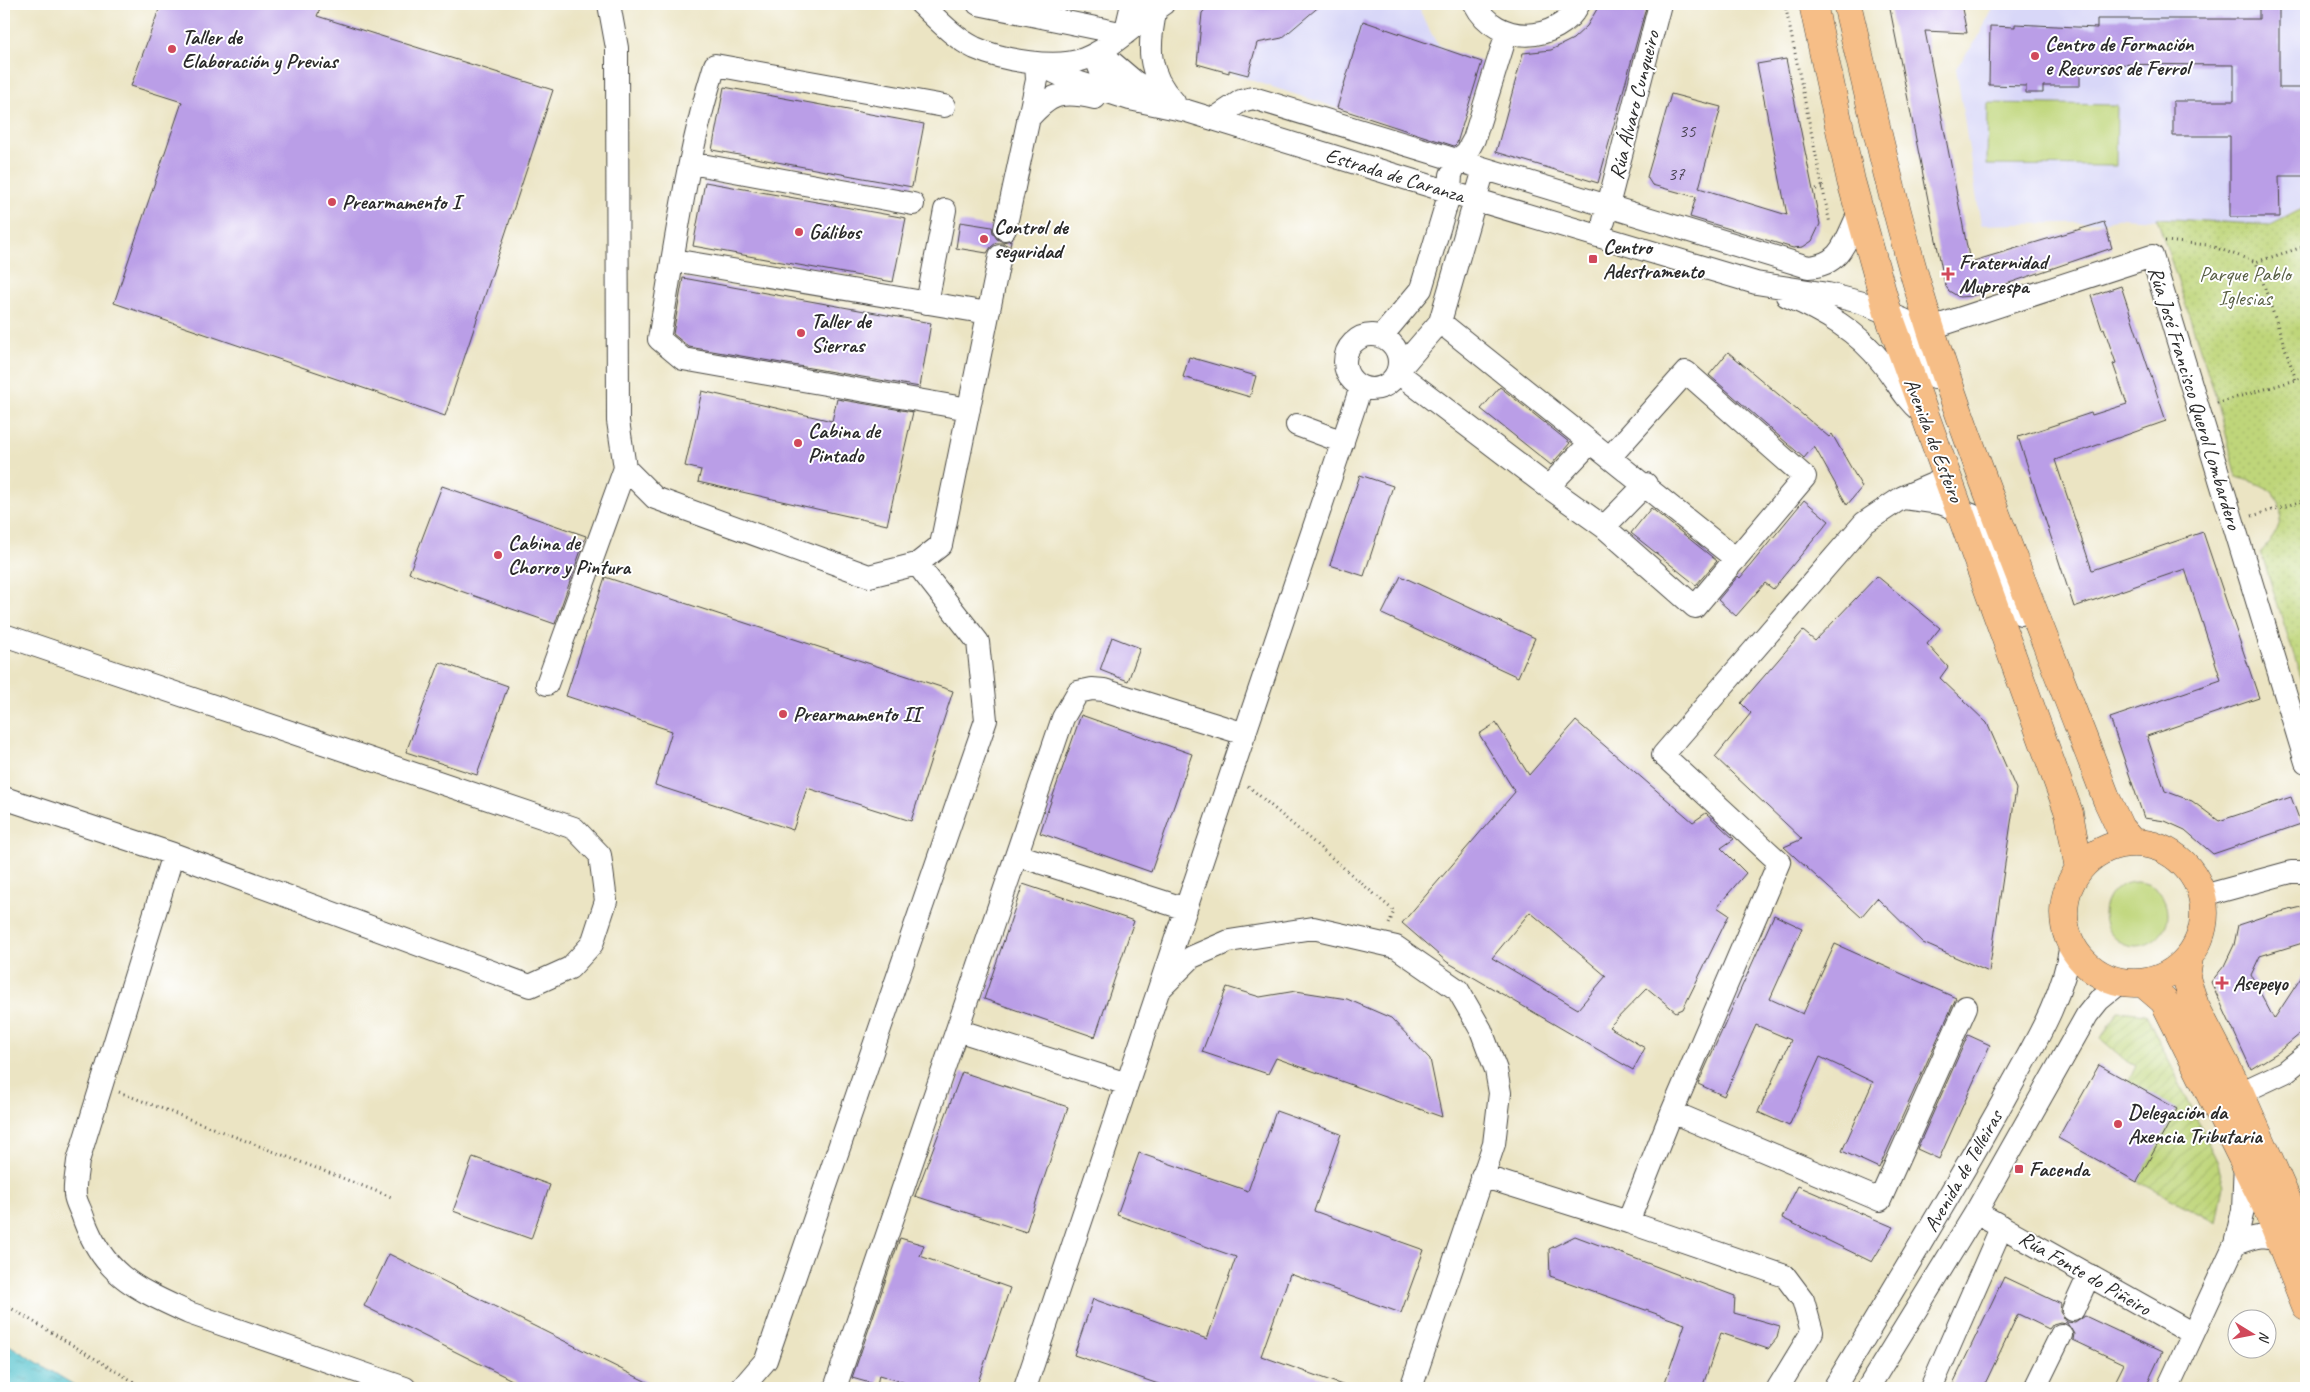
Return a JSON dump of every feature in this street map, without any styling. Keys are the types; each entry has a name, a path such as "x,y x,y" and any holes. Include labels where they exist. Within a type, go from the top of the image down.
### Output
{"main road":[{"name":"Avenida de Esteiro","path":"1813,4 1860,211 1888,313 1923,414 1960,510 2070,813 2079,869"},
{"name":"Avenida de Esteiro","path":"1847,4 1887,171 1931,328 1968,438 2107,800 2120,828 2132,842"},
{"path":"2132,982 2168,974 2188,958 2199,939 2204,918 2203,896 2196,878 2184,863 2169,851 2151,844 2132,842 2112,846 2094,855 2079,869 2069,886 2064,905 2065,925 2071,944 2083,962 2101,975 2132,982 2164,1001 2244,1162 2294,1242"},
{"path":"2188,958 2186,978 2188,990 2240,1093 2294,1242 2306,1306"}],"street":[{"path":"547,684 625,468 618,420 617,48 609,4"},
{"path":"921,4 952,33 974,47 1001,56 1036,63 1082,60 1126,34 1159,6"},
{"path":"978,4 1126,34"},
{"path":"1126,34 1132,4"},
{"path":"1475,4 1491,23 1507,32 1525,36 1544,33 1560,25 1574,12 1579,4"},
{"name":"Rúa Álvaro Cunqueiro","path":"1600,237 1660,4"},
{"path":"1159,6 1149,45 1150,61 1158,80 1183,109"},
{"path":"1381,336 1421,289 1450,192 1451,174 1457,160 1467,152 1474,139 1507,32"},
{"path":"1098,52 1108,58 1134,82 1183,109"},
{"path":"1098,52 1097,61 1101,73 1140,101"},
{"path":"1005,229 1037,80 1036,63"},
{"name":"Estrada de Caranza","path":"1036,63 1070,80 1140,101 1183,109 1476,200 1747,280"},
{"path":"944,106 715,65 706,92 691,163 659,339 683,359 969,409"},
{"path":"1028,119 1043,102 1059,95 1081,95 1108,101 1140,101"},
{"path":"1214,119 1241,102 1253,98 1808,267 1817,266 1836,257 1844,246 1860,211"},
{"path":"691,163 914,204"},
{"path":"1397,372 1398,356 1394,348 1381,336 1372,335 1357,340 1346,353 1344,364 1349,377 1361,387 1380,388 1390,382 1440,322 1484,169"},
{"path":"927,303 945,210"},
{"path":"1746,248 1747,280"},
{"path":"625,468 655,498 869,576 917,564 941,545 1000,256"},
{"name":"Rúa José Francisco Querol Lombardero","path":"1931,328 2152,256 2306,762"},
{"path":"673,260 988,313"},
{"path":"1747,280 1843,298 1888,313 1913,326 1945,406 1956,426 1968,438"},
{"path":"1747,280 1822,311 1860,338 1882,363 1910,404 1923,414"},
{"path":"1440,322 1590,443 1646,484 1736,559"},
{"path":"1397,372 1548,488 1604,527 1695,607 1805,477 1686,372 1610,457"},
{"path":"1025,1388 1361,387"},
{"path":"1297,425 1343,442"},
{"path":"1548,488 1590,443"},
{"path":"1628,1222 1672,1112 1779,862 1664,755 1864,523 1903,498 1948,478"},
{"path":"1604,527 1646,484"},
{"path":"1903,498 1940,503 1972,515 1984,524 1992,538 2026,625 2043,652 2056,664"},
{"path":"742,1388 766,1360 986,720 978,642 917,564"},
{"path":"4,634 574,828 600,854 606,901 592,944 570,968 530,986 173,854 4,798"},
{"path":"835,1388 1063,718 1078,692 1092,689 1104,690 1245,734"},
{"path":"173,854 78,1161 75,1195 100,1254 124,1280 189,1313 405,1388"},
{"path":"1017,855 1186,909"},
{"path":"2203,896 2291,872 2306,872"},
{"path":"1158,992 1192,956 1229,941 1313,928 1396,947 1458,990 1481,1030 1496,1070 1500,1093 1494,1144 1411,1388"},
{"name":"Avenida de Telleiras","path":"1834,1388 1950,1197 2045,1023 2068,967 2071,944"},
{"name":"Avenida de Telleiras","path":"1868,1388 1976,1212 2087,1015 2099,1000 2132,982"},
{"path":"1672,1112 1880,1200 1966,1007"},
{"path":"957,1030 1128,1084"},
{"path":"2240,1093 2285,1072 2306,1055"},
{"path":"2168,1388 2235,1244 2243,1210 2244,1162"},
{"path":"1482,1176 1628,1222 1785,1276 1803,1300 1812,1332 1778,1388"},
{"name":"Rúa Fonte do Piñeiro","path":"1976,1212 2193,1334"},
{"path":"1931,1388 2002,1226"},
{"path":"2235,1244 2255,1237 2265,1236 2294,1242"},
{"path":"2073,1310 2089,1275"},
{"path":"2036,1388 2061,1335"}],"path":[{"path":"1785,4 1832,233"},
{"path":"2152,256 2165,241 2208,244 2256,262 2306,246"},
{"path":"2256,262 2296,380"},
{"path":"2199,409 2305,377 2306,384"},
{"path":"2233,521 2306,500"},
{"path":"1232,773 1394,911 1381,943"},
{"path":"101,1085 394,1198"},
{"path":"4,1304 144,1388"}],"shaded area":[{"path":"1227,4 1419,4 1421,14 1436,42 1445,49 1482,62 1456,146 1229,73"},
{"path":"1994,4 2306,5 2306,205 2271,225 2119,218 2104,222 1981,225 1956,68 1978,38"}],"green space":[{"path":"1988,103 2117,105 2116,166 1987,165"},
{"name":"Parque Pablo Iglesias","path":"2306,207 2306,693 2261,552 2272,539 2279,524 2281,517 2278,501 2273,493 2265,487 2237,477 2218,403 2157,218 2271,225"},
{"path":"2130,882 2142,882 2159,891 2166,902 2168,914 2166,926 2159,937 2142,946 2130,946 2118,941 2109,932 2104,920 2104,908 2109,896 2118,887"},
{"path":"2118,1011 2146,1014 2218,1163 2224,1186 2217,1223 2137,1181 2128,1082 2136,1066 2125,1060 2101,1039"}],"water":[{"path":"4,1342 79,1388 4,1388"}],"building":[{"name":"Prearmamento I","path":"161,4 322,4 317,16 553,90 445,416 114,303 182,102 131,86"},
{"path":"1210,4 1322,4 1282,38 1257,43 1248,75 1229,70 1229,73 1197,64 1202,13"},
{"path":"1600,4 1647,4 1598,183 1496,152 1523,53 1551,50 1573,39 1587,26"},
{"path":"1889,4 1961,4 1967,33 1925,31 1970,262 2104,222 2112,248 1971,296 1959,297 1949,291 1945,285"},
{"path":"2259,4 2279,4 2279,88 2306,88 2306,176 2279,176 2280,217 2230,217 2230,136 2173,136 2173,101 2234,101 2234,65 2080,64 2080,86 2043,86 2043,93 2026,93 2026,86 1989,85 1990,26 2015,27 2015,24 2097,28 2097,19 2259,19"},
{"path":"1363,21 1482,62 1457,143 1454,146 1337,108"},
{"path":"1786,59 1820,224 1812,241 1803,247 1793,248 1690,217 1696,197 1652,185 1647,177 1671,94 1721,107 1699,188 1787,215 1757,64"},
{"path":"724,87 924,124 912,187 712,150"},
{"name":"Gálibos","path":"705,182 906,218 893,282 693,246"},
{"name":"Control de seguridad","path":"960,222 992,227 997,239 1003,242 1011,240 1010,247 1003,243 996,243 987,253 956,248"},
{"name":"Taller de Sierras","path":"683,278 931,323 920,387 689,347 673,334"},
{"path":"2121,286 2166,421 2055,460 2092,570 2203,532 2259,698 2147,736 2165,791 2192,801 2219,821 2291,797 2301,824 2213,854 2185,830 2165,821 2144,818 2110,718 2221,680 2185,569 2074,607 2018,437 2091,413 2092,415 2127,404 2113,364 2116,363 2091,296"},
{"path":"1728,352 1829,437 1832,434 1862,487 1847,505 1814,446 1804,458 1709,375"},
{"path":"1189,357 1256,376 1250,397 1183,377"},
{"path":"1500,387 1570,443 1551,465 1481,409"},
{"name":"Cabina de Pintado","path":"702,391 832,421 837,399 913,412 887,525 698,482 701,470 685,466"},
{"path":"1360,475 1393,486 1364,576 1330,565"},
{"name":"Cabina de Chorro y Pintura","path":"442,486 586,536 555,624 409,573"},
{"path":"1804,500 1829,521 1773,589 1765,583 1736,616 1718,600 1738,576 1740,578"},
{"path":"1651,508 1717,561 1696,585 1631,533"},
{"path":"1401,576 1535,638 1518,677 1382,614"},
{"path":"1877,576 1940,628 1927,644 1948,667 1940,678 1987,723 2016,789 1989,972 1923,943 1877,898 1861,917 1784,847 1802,839 1715,757 1751,713 1741,703 1803,631 1815,641"},
{"name":"Prearmamento II","path":"605,577 953,691 911,821 807,788 793,830 655,785 672,731 566,696"},
{"path":"1112,637 1140,648 1128,681 1100,670"},
{"path":"440,662 508,686 477,775 406,752"},
{"path":"1081,715 1192,754 1151,872 1040,833"},
{"path":"1576,721 1693,822 1706,813 1734,839 1721,848 1746,873 1717,907 1729,915 1683,1009 1676,1012 1647,988 1609,1027 1645,1048 1633,1070 1447,962 1402,923 1515,792 1479,734 1496,723 1529,775","holes":["1530,912 1606,976 1578,1009 1492,958"]},
{"path":"1023,884 1134,921 1095,1037 984,999"},
{"path":"2306,906 2306,942 2260,956 2251,975 2274,1019 2306,970 2306,1025 2300,1034 2277,1053 2251,1069 2211,982 2224,966 2234,945 2238,925 2268,915"},
{"path":"1774,915 1802,928 1770,999 1803,1014 1835,944 1956,998 1879,1168 1842,1151 1873,1082 1820,1057 1789,1126 1758,1112 1791,1040 1756,1025 1724,1096 1698,1084"},
{"path":"1227,987 1260,997 1296,991 1347,999 1391,1018 1430,1059 1442,1117 1276,1058 1268,1074 1202,1052"},
{"path":"1968,1035 1990,1045 1939,1159 1917,1149"},
{"name":"Delegación da Axencia Tributaria","path":"2099,1065 2177,1109 2137,1182 2058,1138"},
{"path":"962,1072 1068,1107 1026,1232 915,1196"},
{"path":"1276,1111 1341,1134 1314,1211 1424,1250 1401,1313 1290,1274 1261,1356 1345,1386 1345,1388 1170,1388 1074,1355 1093,1299 1207,1339 1236,1257 1117,1215 1139,1153 1248,1191"},
{"path":"473,1157 550,1185 531,1239 453,1211"},
{"path":"1798,1186 1893,1227 1872,1262 1782,1218"},
{"path":"1575,1236 1735,1296 1734,1313 1780,1326 1777,1338 1768,1349 1721,1333 1702,1388 1663,1388 1685,1324 1550,1276 1549,1249"},
{"path":"900,1238 924,1245 920,1256 1010,1288 976,1388 923,1388 879,1375 877,1385 852,1378"},
{"path":"389,1254 659,1388 528,1388 364,1306"},
{"path":"2004,1277 2061,1304 2060,1312 2067,1322 2075,1323 2085,1316 2162,1352 2145,1388 2112,1388 2124,1364 2073,1340 2074,1334 2067,1323 2053,1324 2049,1329 2018,1314 1983,1388 1951,1388"}],"place":[{"name":"Taller de Elaboración y Previas","path":"172,49"},
{"name":"Centro de Formación e Recursos de Ferrol","path":"2035,56"},
{"name":"Prearmamento I","path":"332,202"},
{"name":"Gálibos","path":"799,232"},
{"name":"Control de seguridad","path":"984,239"},
{"name":"Centro Adestramento","path":"1593,259"},
{"name":"Fraternidad Muprespa","path":"1948,274"},
{"name":"Taller de Sierras","path":"801,333"},
{"name":"Cabina de Pintado","path":"798,443"},
{"name":"Cabina de Chorro y Pintura","path":"498,555"},
{"name":"Prearmamento II","path":"783,714"},
{"name":"Asepeyo","path":"2222,983"},
{"name":"Delegación da Axencia Tributaria","path":"2118,1124"},
{"name":"Facenda","path":"2019,1169"}]}
